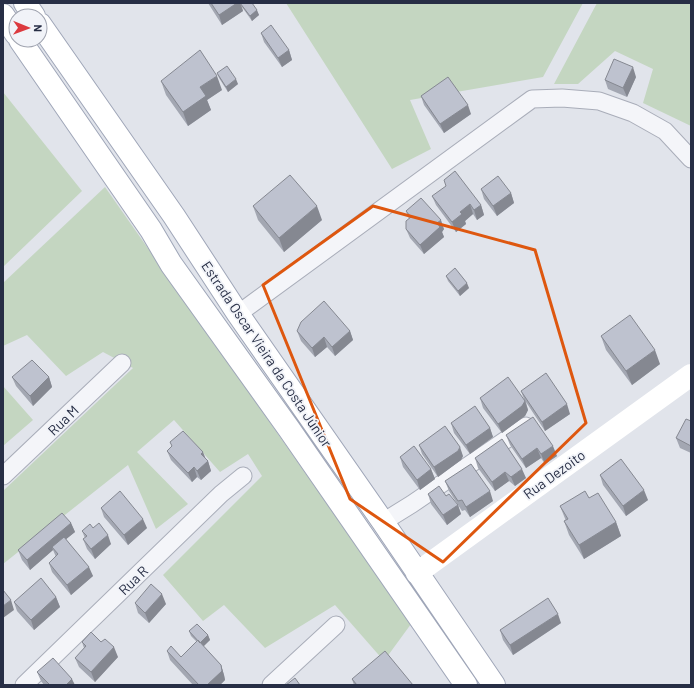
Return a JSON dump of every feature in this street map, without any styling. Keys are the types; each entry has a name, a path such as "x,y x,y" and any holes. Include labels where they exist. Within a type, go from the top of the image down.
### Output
{"main road":[{"name":"Estrada Oscar Vieira da Costa Júnior","path":"48,35 174,216 238,314 383,522 494,685"},
{"name":"Estrada Oscar Vieira da Costa Júnior","path":"26,48 151,230 185,284 289,429 466,685"},
{"name":"Rua Dezoito","path":"418,574 691,374"}],"street":[{"path":"238,314 532,99 562,98 599,101 633,113 665,131 691,159"},
{"name":"Rua M","path":"3,476 122,363"},
{"path":"383,522 412,504 527,425"},
{"name":"Rua R","path":"24,685 221,494 243,476"},
{"path":"271,685 336,625"}],"highlighted area":[{"path":"373,206 535,250 586,423 443,562 350,499 263,285"}],"green space":[{"path":"286,3 583,3 543,77 410,100 431,149 392,169"},
{"path":"597,3 691,3 691,126 643,103 653,69 615,51 578,84 554,84"},
{"path":"3,92 82,191 3,267"},
{"path":"105,187 411,624 384,661 335,605 265,648 224,605 203,621 163,575 262,476 248,454 220,472 174,420 137,452 188,504 156,529 128,465 3,564 3,491 133,368 103,352 66,376 27,335 3,346 3,283"},
{"path":"3,386 33,420 3,446"}],"building":[{"path":"211,3 237,3 219,15"},
{"path":"240,3 252,3 257,10 250,16"},
{"path":"271,25 289,50 278,58 261,33"},
{"path":"200,50 217,76 200,87 206,96 183,112 161,81"},
{"path":"614,59 633,67 623,88 605,80"},
{"path":"227,66 236,79 226,87 217,73"},
{"path":"448,77 468,105 440,124 421,96"},
{"path":"455,171 481,205 474,210 470,204 460,212 462,214 452,222 432,196 446,186 444,180"},
{"path":"290,175 317,206 279,238 253,206"},
{"path":"498,176 511,193 493,206 481,189"},
{"path":"421,198 441,220 437,223 440,227 420,245 406,229 406,221 411,217 406,211"},
{"path":"455,268 467,283 458,291 446,276"},
{"path":"324,301 350,331 332,347 324,337 312,348 297,331 301,322"},
{"path":"630,315 655,350 626,371 601,336"},
{"path":"32,360 49,377 30,396 12,377"},
{"path":"546,373 567,404 542,422 521,391"},
{"path":"508,377 525,401 522,406 498,424 480,398"},
{"path":"475,406 490,428 466,445 451,423"},
{"path":"533,417 553,446 541,454 537,448 522,459 506,435"},
{"path":"686,419 691,421 691,446 676,438"},
{"path":"445,426 460,447 458,451 434,467 419,445"},
{"path":"183,431 203,452 201,454 208,461 197,471 194,467 188,473 167,451 172,446 170,442"},
{"path":"502,439 522,469 511,477 505,472 492,482 475,458"},
{"path":"414,446 431,469 417,480 400,457"},
{"path":"621,459 644,490 623,506 600,475"},
{"path":"471,464 490,491 466,507 462,500 458,501 445,481"},
{"path":"439,486 446,496 449,494 458,505 443,515 428,494"},
{"path":"120,491 143,519 124,535 101,508"},
{"path":"585,491 589,498 598,493 616,522 579,545 564,521 568,519 560,506"},
{"path":"62,513 71,523 27,560 18,550"},
{"path":"99,523 108,535 91,549 83,539 87,536 82,531 90,524 93,528"},
{"path":"64,537 89,567 67,585 49,563 58,554 52,547"},
{"path":"41,578 56,597 31,620 14,602"},
{"path":"151,584 162,594 145,613 135,603"},
{"path":"3,590 11,600 3,606"},
{"path":"548,598 558,614 510,645 500,630"},
{"path":"197,624 208,635 200,643 189,631"},
{"path":"91,632 101,642 105,639 114,647 91,672 75,658 86,646 82,642"},
{"path":"198,640 221,665 222,671 207,685 199,685 167,651 171,646 181,657"},
{"path":"385,651 413,685 357,685 352,679"},
{"path":"53,658 72,679 66,685 50,685 37,672"},
{"path":"295,678 300,685 286,685"}]}
